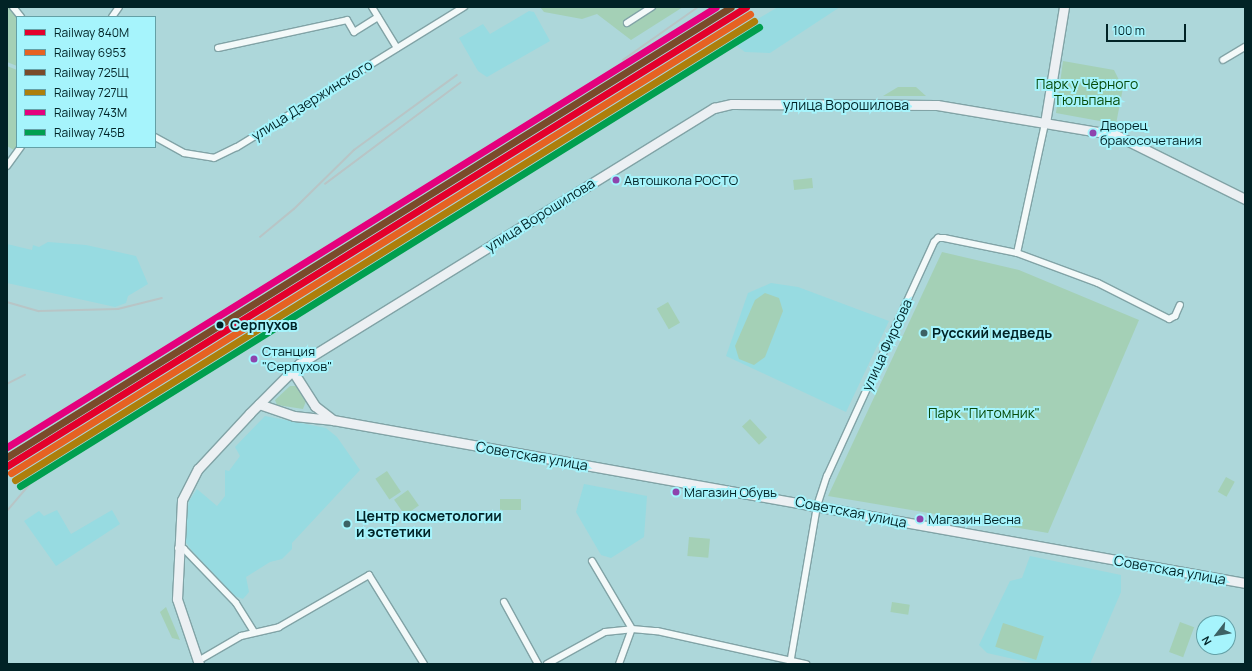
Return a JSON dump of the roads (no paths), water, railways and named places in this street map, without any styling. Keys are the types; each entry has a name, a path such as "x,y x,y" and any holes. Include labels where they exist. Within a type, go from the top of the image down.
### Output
{"main road":[{"path":"1045,123 1064,7"},
{"name":"улица Ворошилова","path":"178,548 182,500 198,469 292,370 347,333 714,108 745,104 937,105 1116,135 1245,199"},
{"name":"Советская улица","path":"292,370 318,410 333,420 1245,583"},
{"path":"294,416 307,413 312,406 311,399"},
{"path":"259,404 294,416 333,420"},
{"path":"178,548 177,599 198,662"}],"street":[{"path":"13,7 20,16"},
{"path":"113,16 119,7"},
{"path":"372,7 397,48"},
{"name":"улица Дзержинского","path":"156,138 184,153 214,158 237,147 464,7"},
{"path":"627,23 652,7"},
{"path":"218,48 347,20 354,32 378,17"},
{"path":"1223,60 1245,47"},
{"path":"1017,253 1045,123"},
{"path":"7,166 20,148"},
{"name":"улица Фирсова","path":"791,663 817,506 827,476 934,242 938,238 1017,253 1098,284 1168,319 1175,316 1180,305"},
{"path":"178,548 184,550 236,603 254,632"},
{"path":"592,561 632,629"},
{"path":"198,662 241,636 281,626 369,575 424,664"},
{"path":"504,602 538,664"},
{"path":"619,664 632,629"},
{"path":"547,664 605,632 632,629 657,631 791,663 806,664"}],"railway":[{"path":"623,60 698,7"},
{"path":"260,237 294,209 354,150 457,75"},
{"path":"325,184 460,83"},
{"path":"328,292 371,247 397,229"},
{"path":"325,286 354,258"},
{"path":"321,281 334,272"},
{"path":"7,302 39,311 118,309 162,298"},
{"path":"7,384 25,375"},
{"path":"7,511 81,424 101,408"},
{"path":"75,437 108,413"},
{"path":"39,478 97,435"}],"rail line":[{"name":"743М","path":"7,447 716,7"},
{"name":"725Щ","path":"7,457 731,7"},
{"name":"840М","path":"7,466 746,7"},
{"name":"6953","path":"11,473 750,14"},
{"name":"727Щ","path":"15,480 754,21"},
{"name":"745В","path":"20,486 759,27"}],"place":[{"name":"Дворец бракосочетания","path":"1093,133"},
{"name":"Автошкола РОСТО","path":"616,180"},
{"name":"Серпухов","path":"220,325"},
{"name":"Русский медведь","path":"924,333"},
{"name":"Станция \"Серпухов\"","path":"254,359"},
{"name":"Магазин Обувь","path":"676,492"},
{"name":"Магазин Весна","path":"920,519"},
{"name":"Центр косметологии и эстетики","path":"347,524"}],"park label":[{"name":"Парк у Чёрного Тюльпана","path":"1087,92"},
{"name":"Парк \"Питомник\"","path":"984,413"}]}
